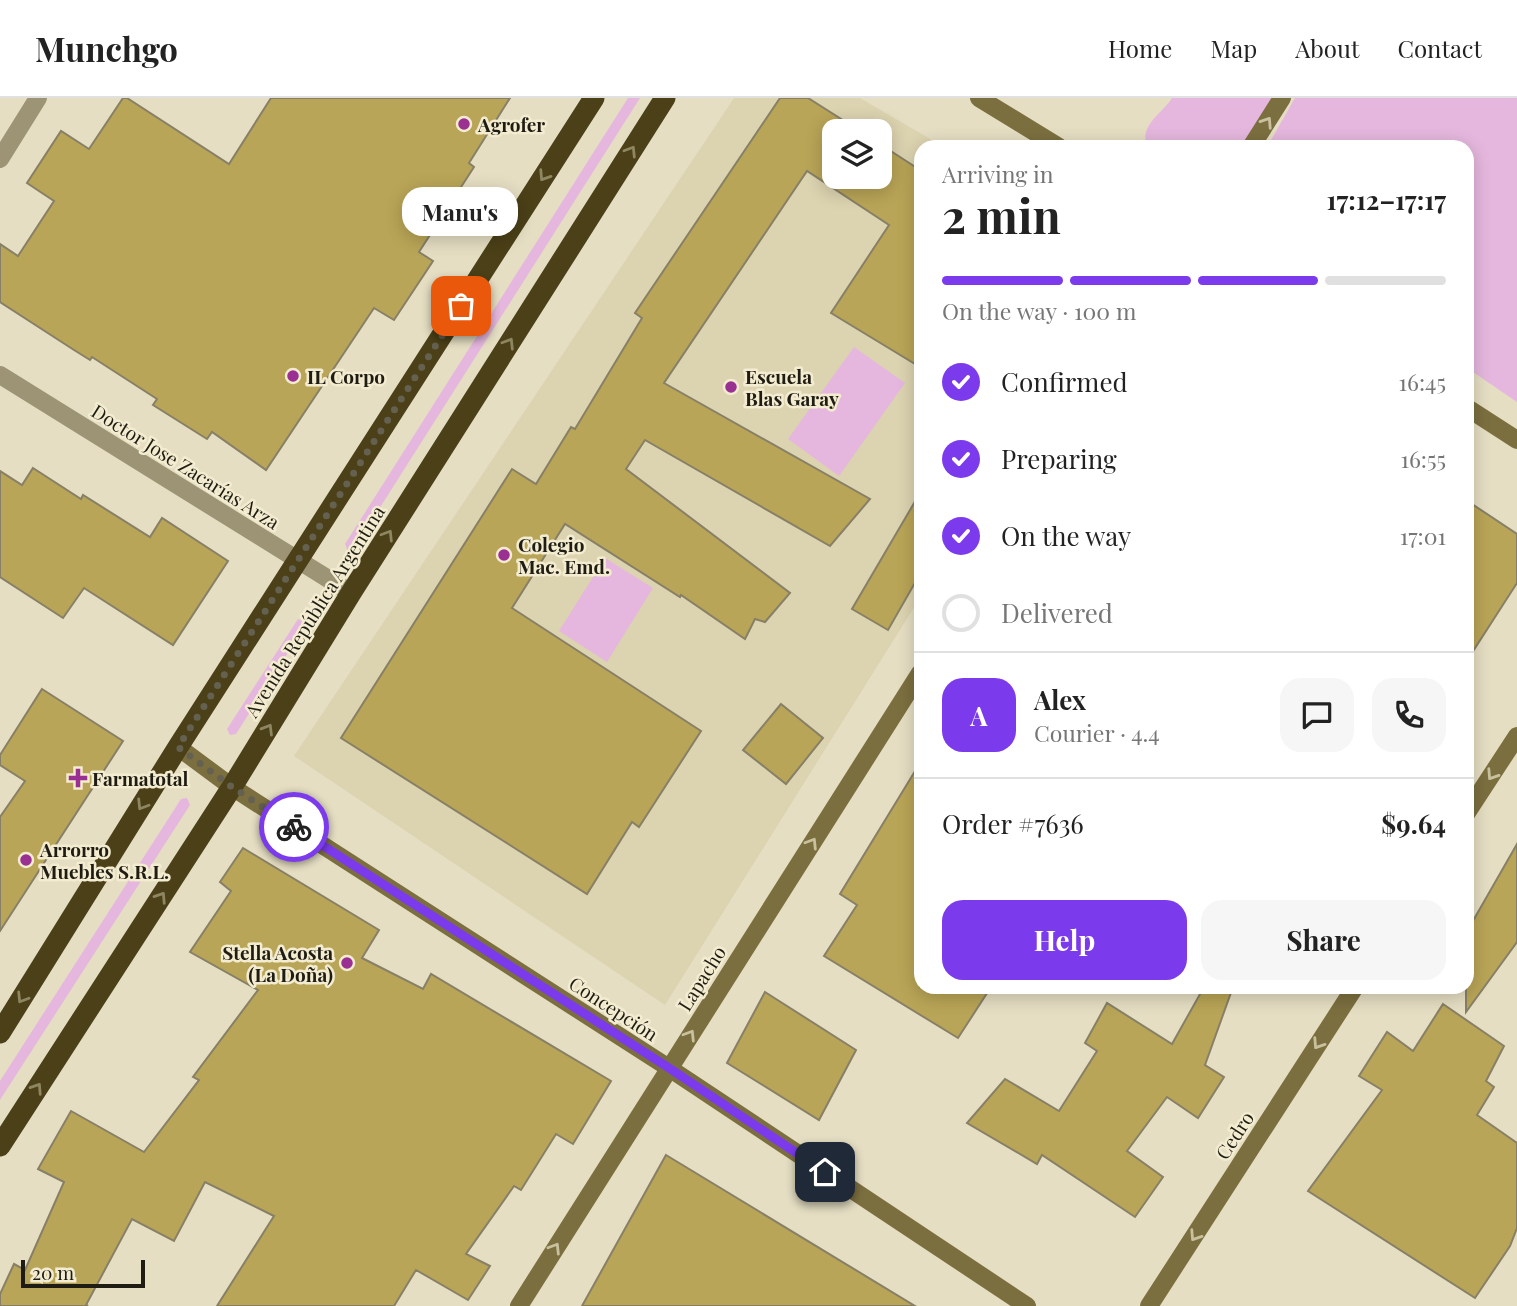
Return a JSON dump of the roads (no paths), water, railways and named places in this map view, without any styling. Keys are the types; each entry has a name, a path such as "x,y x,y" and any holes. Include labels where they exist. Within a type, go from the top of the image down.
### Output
{"highway":[{"name":"Avenida República Argentina","path":"0,1033 178,747 594,98"},
{"name":"Avenida República Argentina","path":"0,1146 232,787 351,593 664,98"}],"street":[{"path":"0,159 38,98"},
{"path":"979,98 1048,140"},
{"path":"1255,140 1282,98"},
{"name":"Doctor Jose Zacarías Arza","path":"0,374 351,593"},
{"path":"1474,412 1517,440"},
{"name":"Lapacho","path":"519,1306 914,682"},
{"path":"1474,802 1517,736"},
{"name":"Concepción","path":"178,747 232,787 669,1068 1027,1306"},
{"name":"Cedro","path":"1149,1306 1350,994"}],"place":[{"name":"Agrofer","path":"464,124"},
{"name":"Manu's","path":"461,306"},
{"name":"IL Corpo","path":"293,376"},
{"name":"Escuela Blas Garay","path":"731,387"},
{"name":"Colegio Mac. Emd.","path":"504,555"},
{"name":"Farmatotal","path":"78,778"},
{"name":"Arrorro Muebles S.R.L.","path":"26,860"},
{"name":"Stella Acosta (La Doña)","path":"347,963"}]}
